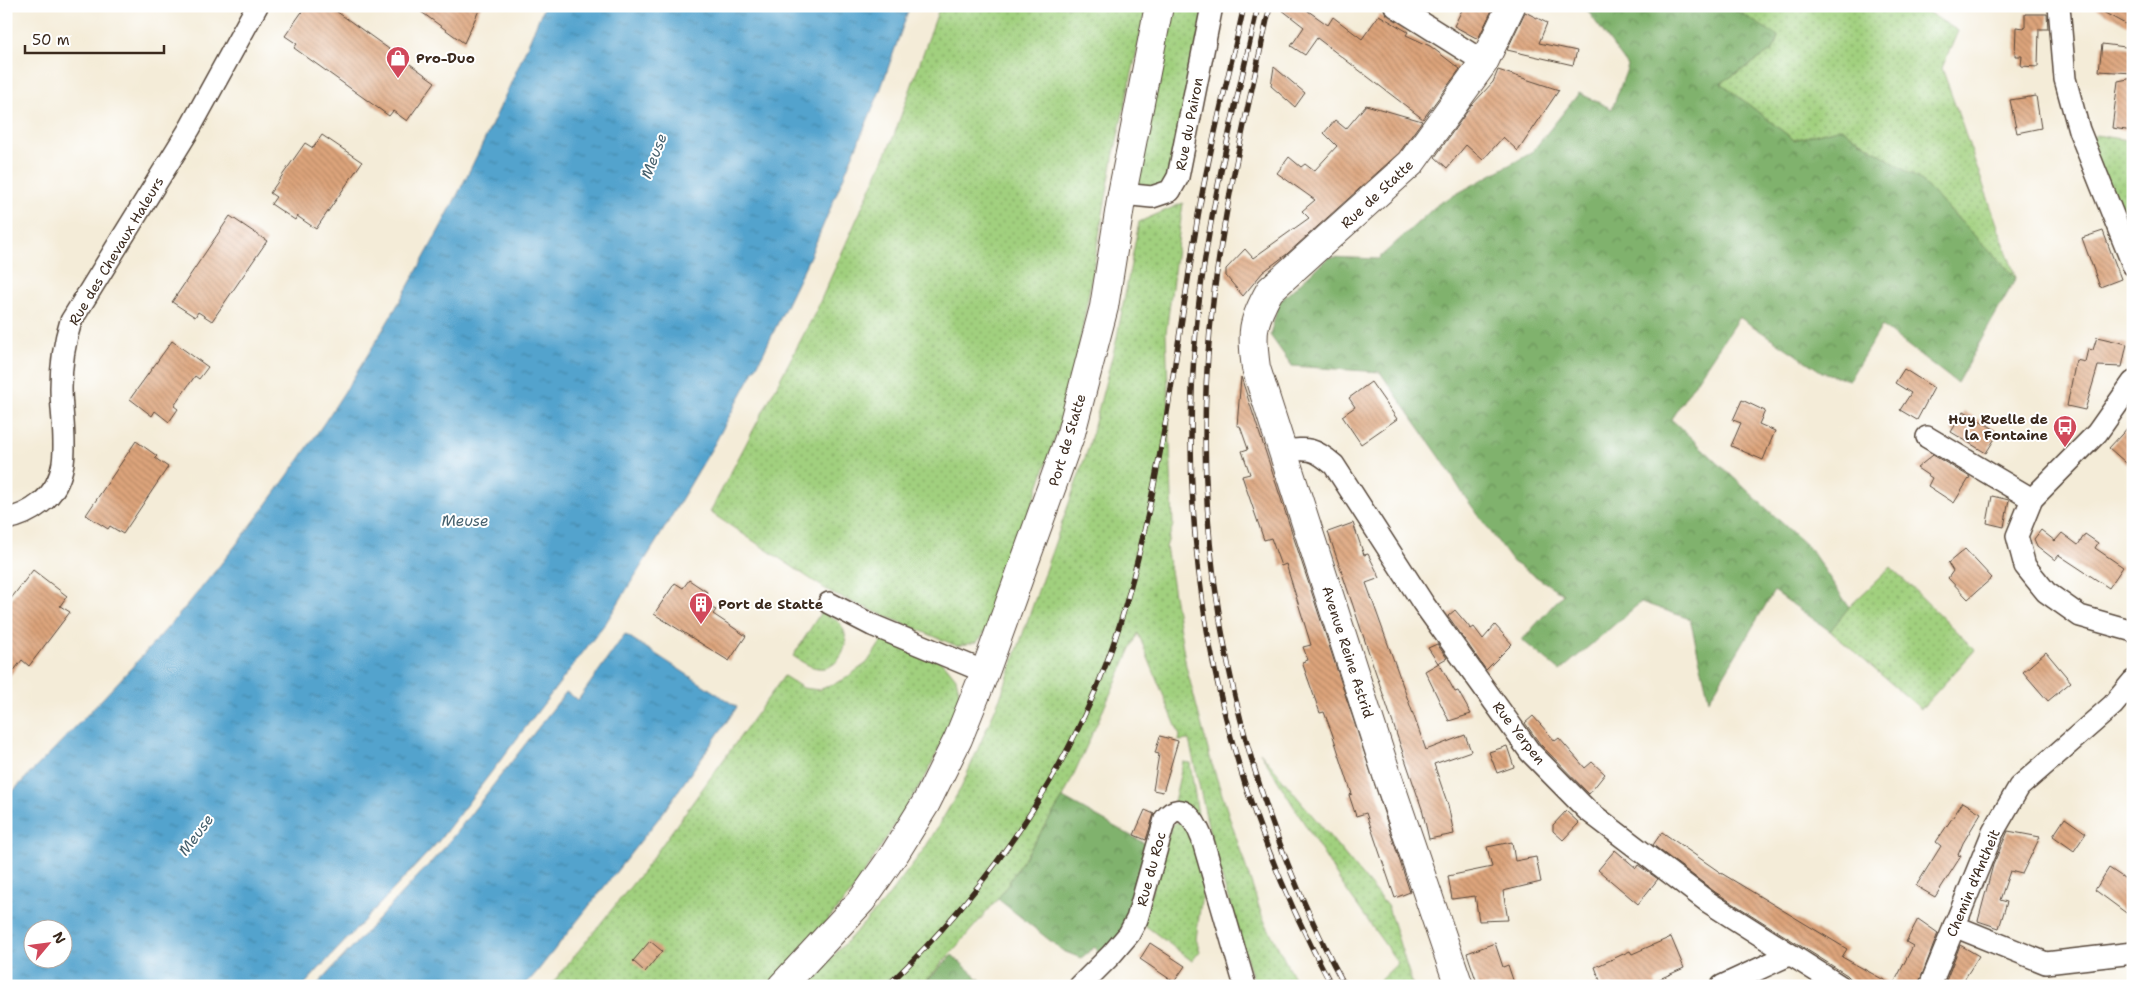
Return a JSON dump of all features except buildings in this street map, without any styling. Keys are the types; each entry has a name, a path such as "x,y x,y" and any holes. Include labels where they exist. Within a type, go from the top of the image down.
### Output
{"main road":[{"name":"Port de Statte","path":"782,986 862,900 895,853 926,803 958,739 985,672 1071,433 1104,307 1122,194 1159,6"},
{"name":"Rue de Statte","path":"1256,315 1270,290 1411,162 1484,62 1511,6"},
{"name":"Avenue Reine Astrid","path":"1256,315 1252,343 1256,368 1388,778 1459,986"}],"street":[{"name":"Rue des Chevaux Haleurs","path":"6,518 30,511 48,497 60,479 65,456 61,388 62,354 72,320 190,128 257,6"},
{"name":"Rue du Pairon","path":"1122,194 1152,197 1170,191 1178,177 1212,6"},
{"path":"1395,6 1484,62"},
{"path":"2059,6 2065,79 2079,130 2133,265"},
{"path":"2133,382 2097,433 2032,500 2017,536 2025,566 2046,592 2080,616 2133,631"},
{"path":"1927,437 2032,500"},
{"name":"Rue Yerpen","path":"1284,451 1309,448 1321,453 1334,465 1423,603 1530,752 1587,810 1708,902 1840,986"},
{"path":"829,603 872,625 985,672"},
{"name":"Chemin d'Antheit","path":"1930,986 1993,832 2019,787 2113,705 2133,681"},
{"name":"Rue du Roc","path":"1080,986 1129,934 1144,901 1165,819 1176,811 1186,813 1195,820 1202,838 1245,986"},
{"path":"1954,926 2046,963 2133,953"},
{"path":"1722,986 1789,955"}],"green space":[{"path":"940,6 1147,6 1113,158 1078,353 1060,424 989,628 977,642 957,646 833,594 710,512 815,313 893,138"},
{"path":"1159,6 1212,6 1170,191 1122,194"},
{"path":"1584,6 1729,6 1778,36 1773,50 1721,83 1794,140 1841,128 1921,181 2016,278 1957,383 1882,326 1849,380 1822,372 1739,317 1671,419 1811,550 1849,607 1830,631 1774,591 1709,700 1690,619 1641,602 1560,671 1522,640 1563,594 1513,562 1465,497 1442,460 1380,372 1292,366 1270,335 1279,302 1329,257 1378,259 1438,204 1531,153 1579,93 1612,109 1628,66"},
{"path":"1729,6 1918,6 1958,31 1942,68 2016,278 1921,181 1841,128 1794,140 1721,83 1773,50 1778,37"},
{"path":"2096,135 2133,141 2133,265 2085,144"},
{"path":"1183,203 1166,333 1173,525 1166,547 1186,666 1211,761 1262,916 1298,986 1255,986 1214,852 1189,740 1179,741 1180,736 1138,633 1063,798 998,899 922,986 805,986 883,903 925,848 961,788 1002,693 1088,449 1116,342 1139,222"},
{"path":"1891,567 1975,650 1921,709 1830,631 1849,607"},
{"path":"821,612 832,617 841,625 846,639 842,654 838,660 826,668 808,665 793,656"},
{"path":"883,639 944,663 956,678 960,695 955,714 927,774 852,892 771,986 550,986 643,871 784,676 803,688 819,690 843,680 867,663"},
{"path":"1260,752 1388,907 1413,986 1374,986 1398,963 1342,884"},
{"path":"1183,762 1190,763 1198,815 1173,806"},
{"path":"1063,798 1153,848 1137,919 1102,957 1095,947 1081,958 1063,951 998,899"},
{"path":"1177,822 1187,826 1205,871 1196,939 1200,951 1192,961 1142,923 1171,827"},
{"path":"952,955 987,986 922,986"}],"water":[{"name":"Meuse","path":"544,6 910,6 880,91 811,254 763,354 715,443 607,621 438,842 303,986 6,986 6,798 156,641 233,549 287,477 385,327 429,249 470,169"},
{"path":"625,634 737,707 662,814 536,973 524,986 316,986 444,848 566,692 578,700"}],"railway":[{"path":"887,986 928,945 966,902 1001,856 1033,809 1062,759 1088,708 1109,655 1127,600 1150,505 1168,409 1203,189 1244,6"},
{"path":"1258,6 1222,167 1201,289 1196,330 1191,416 1193,502 1201,586 1214,669 1235,750 1261,830 1293,909 1332,986"},
{"path":"1270,6 1235,167 1220,248 1210,330 1205,415 1207,500 1215,584 1229,668 1249,750 1275,830 1307,909 1345,986"}],"place":[{"name":"Pro-Duo","path":"398,79"},
{"name":"Huy Ruelle de la Fontaine","path":"2065,448"},
{"name":"Port de Statte","path":"701,625"}]}
